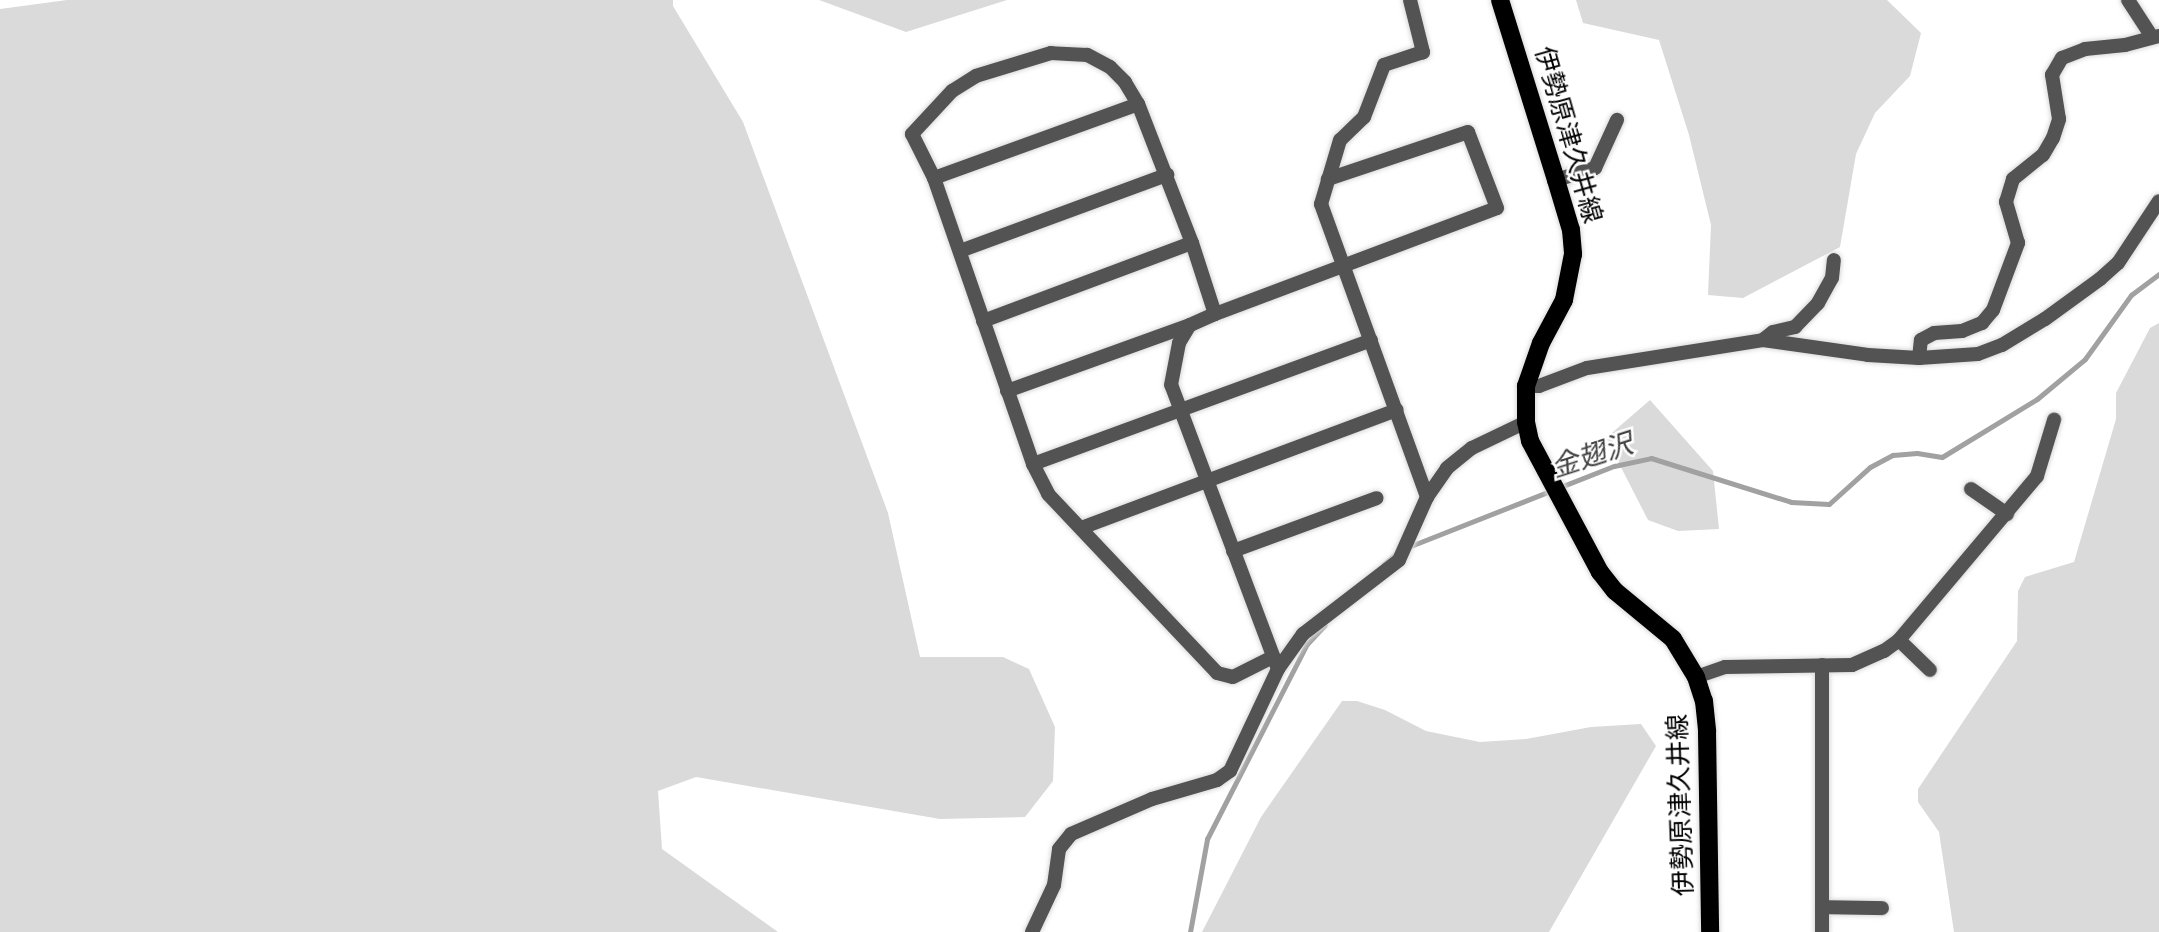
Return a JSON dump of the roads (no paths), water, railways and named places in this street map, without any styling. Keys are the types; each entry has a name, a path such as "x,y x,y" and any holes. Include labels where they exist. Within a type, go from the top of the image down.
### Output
{"main road":[{"name":"伊勢原津久井線","path":"1500,0 1556,180 1570,230 1573,254 1570,281 1564,300 1532,364 1526,386 1526,422 1530,441 1600,572 1615,591 1673,639 1696,677 1704,701 1707,732 1710,932"}],"street":[{"path":"1410,0 1423,52 1384,65 1364,117 1340,141 1321,204 1427,497"},
{"path":"1919,358 1921,340 1934,333 1962,331 1982,323 1993,310 2018,243 2006,202 2013,179 2043,155 2053,138 2059,119 2052,75 2062,58 2085,49 2125,45 2155,37 2128,0"},
{"path":"1215,314 1192,243 1138,104 1125,82 1110,67 1087,55 1051,53 976,76 952,90 912,134 934,178 1033,464 1048,494 1217,673 1233,677 1275,663"},
{"path":"934,178 1138,104"},
{"path":"1556,180 1595,168 1617,120"},
{"path":"1007,391 1190,325 1497,208 1468,132 1328,179"},
{"path":"960,251 1167,175"},
{"path":"1526,386 1539,386 1587,368 1763,340 1836,352 1919,358 1978,354 2002,345 2045,319 2118,263 2159,201"},
{"path":"983,321 1192,243"},
{"path":"1763,340 1773,332 1795,327 1818,303 1832,278 1834,260"},
{"path":"1190,325 1179,343 1172,366 1171,385 1275,663"},
{"path":"1033,464 1371,341"},
{"path":"1081,528 1397,410"},
{"path":"1696,677 1725,667 1852,665 1899,640 2037,476 2054,420"},
{"path":"1032,932 1054,885 1059,849 1071,834 1152,799 1217,780 1230,771 1275,663 1303,634 1399,560 1427,497 1447,468 1472,448 1526,422"},
{"path":"1971,489 2007,513"},
{"path":"1233,551 1377,498"},
{"path":"1899,640 1930,670"},
{"path":"1822,665 1822,932"},
{"path":"1822,907 1882,908"}],"waterway":[{"name":"金翅沢","path":"1408,547 1614,466 1651,458 1791,502 1829,504 1870,467 1893,455 1917,453 1942,457 2037,399 2085,359 2131,295 2159,274"},
{"name":"金翅沢","path":"1383,565 1399,551"},
{"name":"金翅沢","path":"1190,932 1207,839 1307,644 1325,625"}]}
